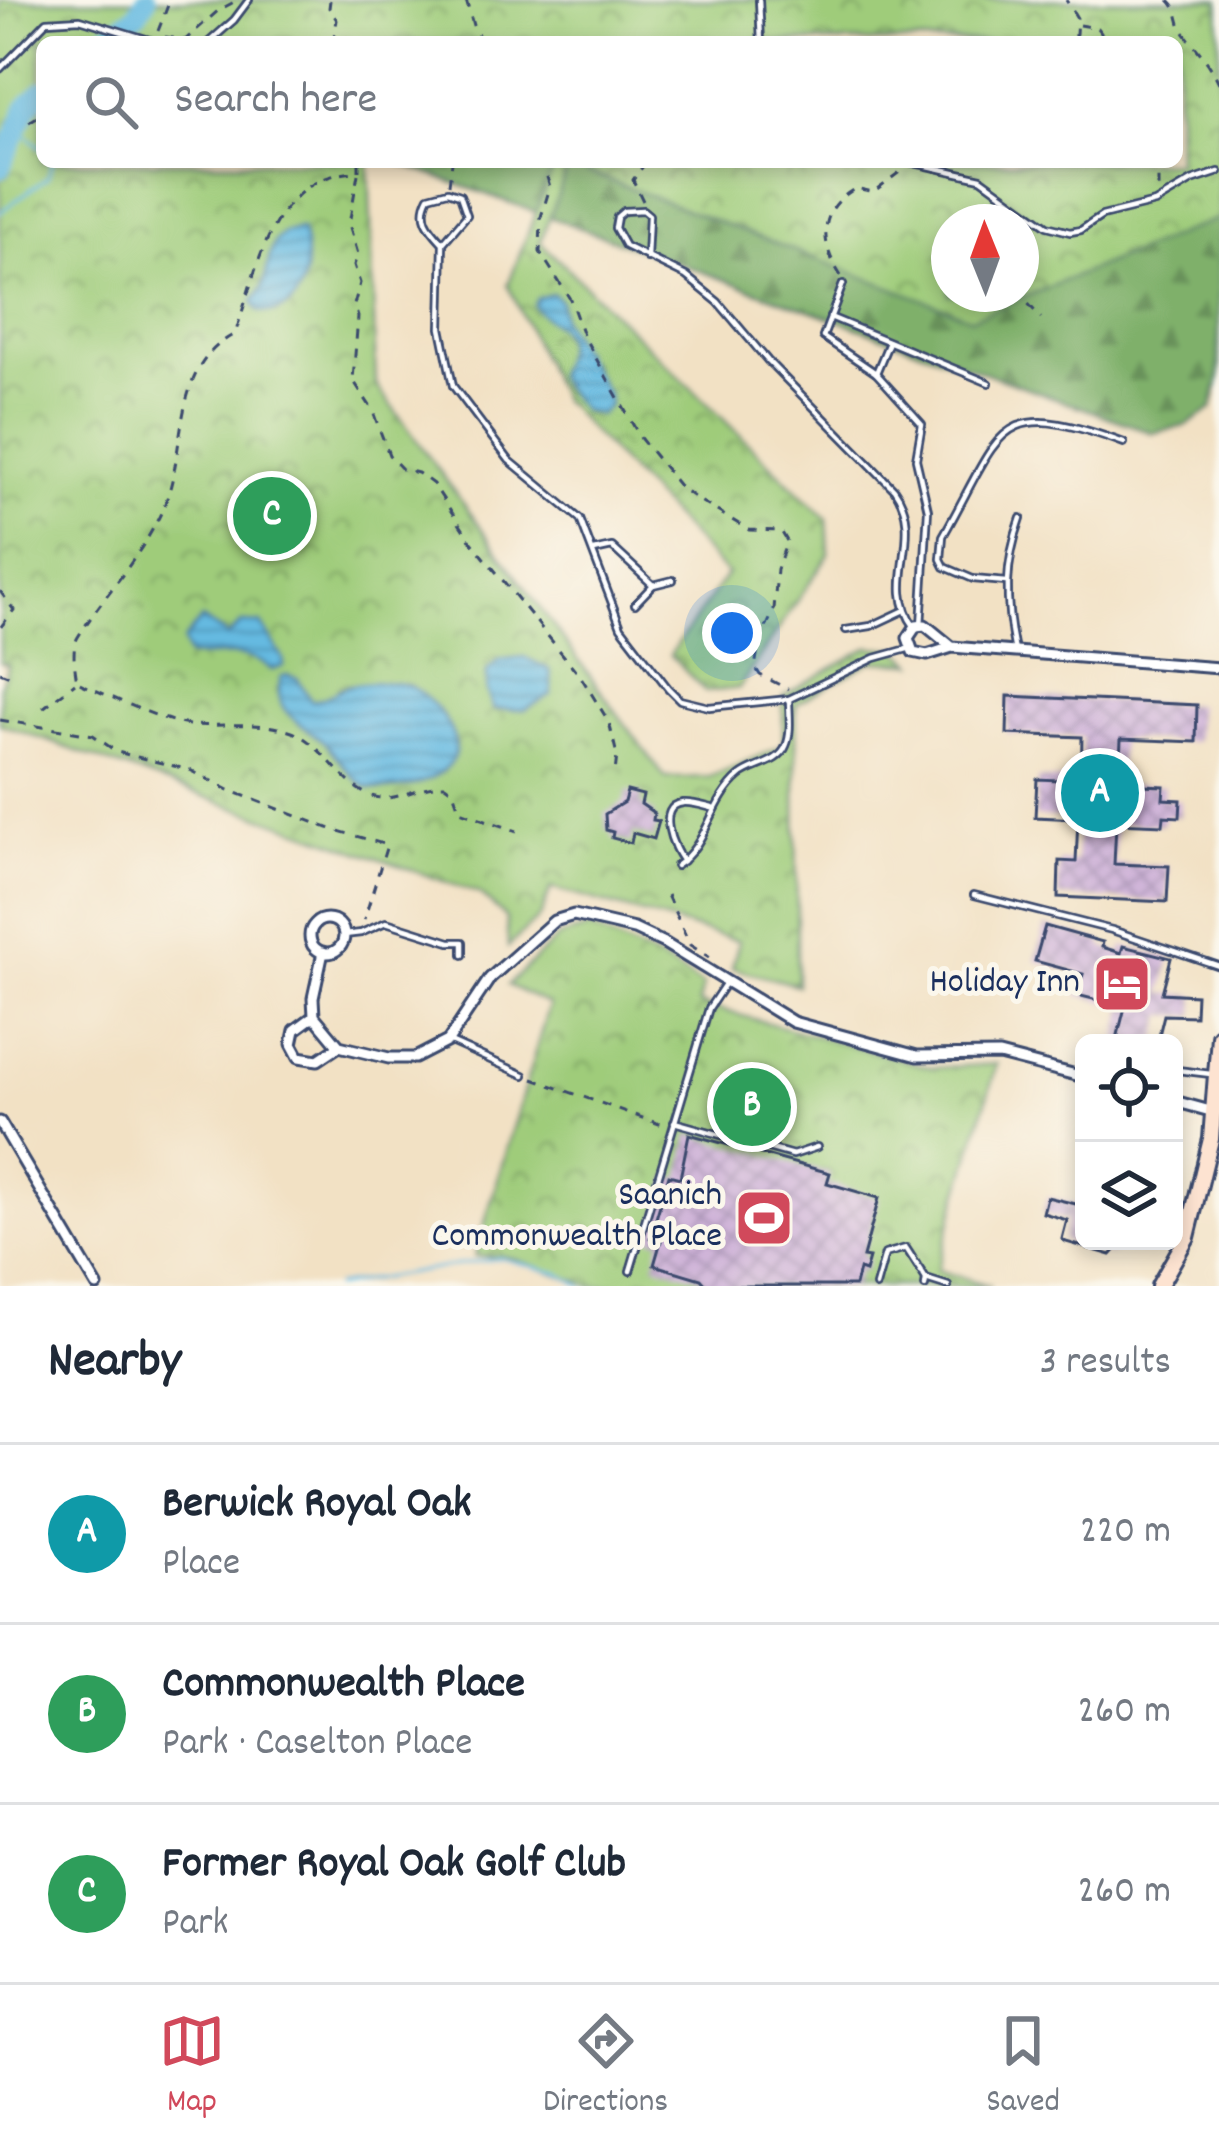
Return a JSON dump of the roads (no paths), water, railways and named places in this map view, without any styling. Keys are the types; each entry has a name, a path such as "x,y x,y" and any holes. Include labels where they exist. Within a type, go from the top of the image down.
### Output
{"street":[{"path":"952,647 933,628 918,626 908,638 911,648 927,655 952,647 1219,668"},
{"path":"323,952 314,1016 339,1046 389,1058 415,1058 448,1041 490,978 554,921 574,915 634,929 793,1022 917,1056 1000,1054 1075,1075"},
{"path":"320,920 336,921 344,935 338,949 323,952 310,933 320,920"},
{"path":"314,1016 295,1030 292,1044 299,1057 318,1060 339,1046"},
{"path":"1160,1286 1187,1237 1211,1139 1219,1036"},
{"path":"1183,1103 1214,1112"},
{"path":"0,1122 97,1286"}],"lane":[{"path":"217,36 249,0"},
{"path":"759,0 761,36"},
{"path":"0,69 47,21 80,19 144,36"},
{"path":"934,168 981,178 1036,219 1061,231 1081,230 1102,216 1160,200 1219,172"},
{"path":"443,243 428,227 424,206 429,196 448,191 460,195 467,215 443,243 441,328 453,386 509,460 580,519 622,627 680,700 710,707 789,699 875,658 911,648"},
{"path":"647,258 651,224 643,210 624,211 615,228 625,246 647,258 686,276 718,302 768,361 895,489 909,515 900,596 903,611 918,626"},
{"path":"843,284 823,337 876,373 922,424 916,459 928,510 918,626"},
{"path":"830,317 989,383"},
{"path":"876,373 889,342"},
{"path":"1006,582 973,579 945,567 940,548 1003,432 1024,422 1058,421 1124,443"},
{"path":"1015,652 1006,582 1021,518"},
{"path":"594,551 612,547 653,585"},
{"path":"635,604 653,585 673,580"},
{"path":"846,630 871,626 903,611"},
{"path":"676,866 696,850 712,808 744,772 786,749 789,699"},
{"path":"683,862 671,841 673,807 680,803 712,808"},
{"path":"974,895 1112,930 1219,965"},
{"path":"344,935 386,922 406,925 443,940 463,942 463,956"},
{"path":"630,1271 709,1008 727,981"},
{"path":"448,1041 524,1075"},
{"path":"1183,1071 1216,1075"},
{"path":"673,1125 793,1155 817,1147"},
{"path":"876,1286 885,1253 906,1248 925,1283 948,1286"}],"water":[{"path":"301,229 305,272 295,299 274,312 258,311 253,301 265,280 273,247 287,232"},
{"path":"553,294 560,301 562,320 608,395 609,405 599,415 581,410 556,377 564,338 534,305 538,298"},
{"path":"202,619 228,636 242,623 261,624 284,666 272,670 241,656 188,656 183,641"},
{"path":"524,657 550,670 552,694 525,710 493,709 487,671 499,660"},
{"path":"281,677 298,679 311,701 357,684 388,682 410,687 446,721 455,743 450,763 417,784 366,787 326,744 285,710 279,690"}],"waterway":[{"path":"106,36 136,15 146,0"},
{"path":"0,168 36,97"},
{"path":"17,128 36,143"},
{"path":"0,212 48,177 50,168"},
{"path":"335,1286 500,1258 558,1273 582,1286"}],"place":[{"name":"Former Royal Oak Golf Club","path":"272,516"},
{"name":"Berwick Royal Oak","path":"1100,793"},
{"name":"Holiday Inn","path":"1122,984"},
{"name":"Commonwealth Place","path":"752,1107"},
{"name":"Saanich Commonwealth Place","path":"764,1218"}]}
